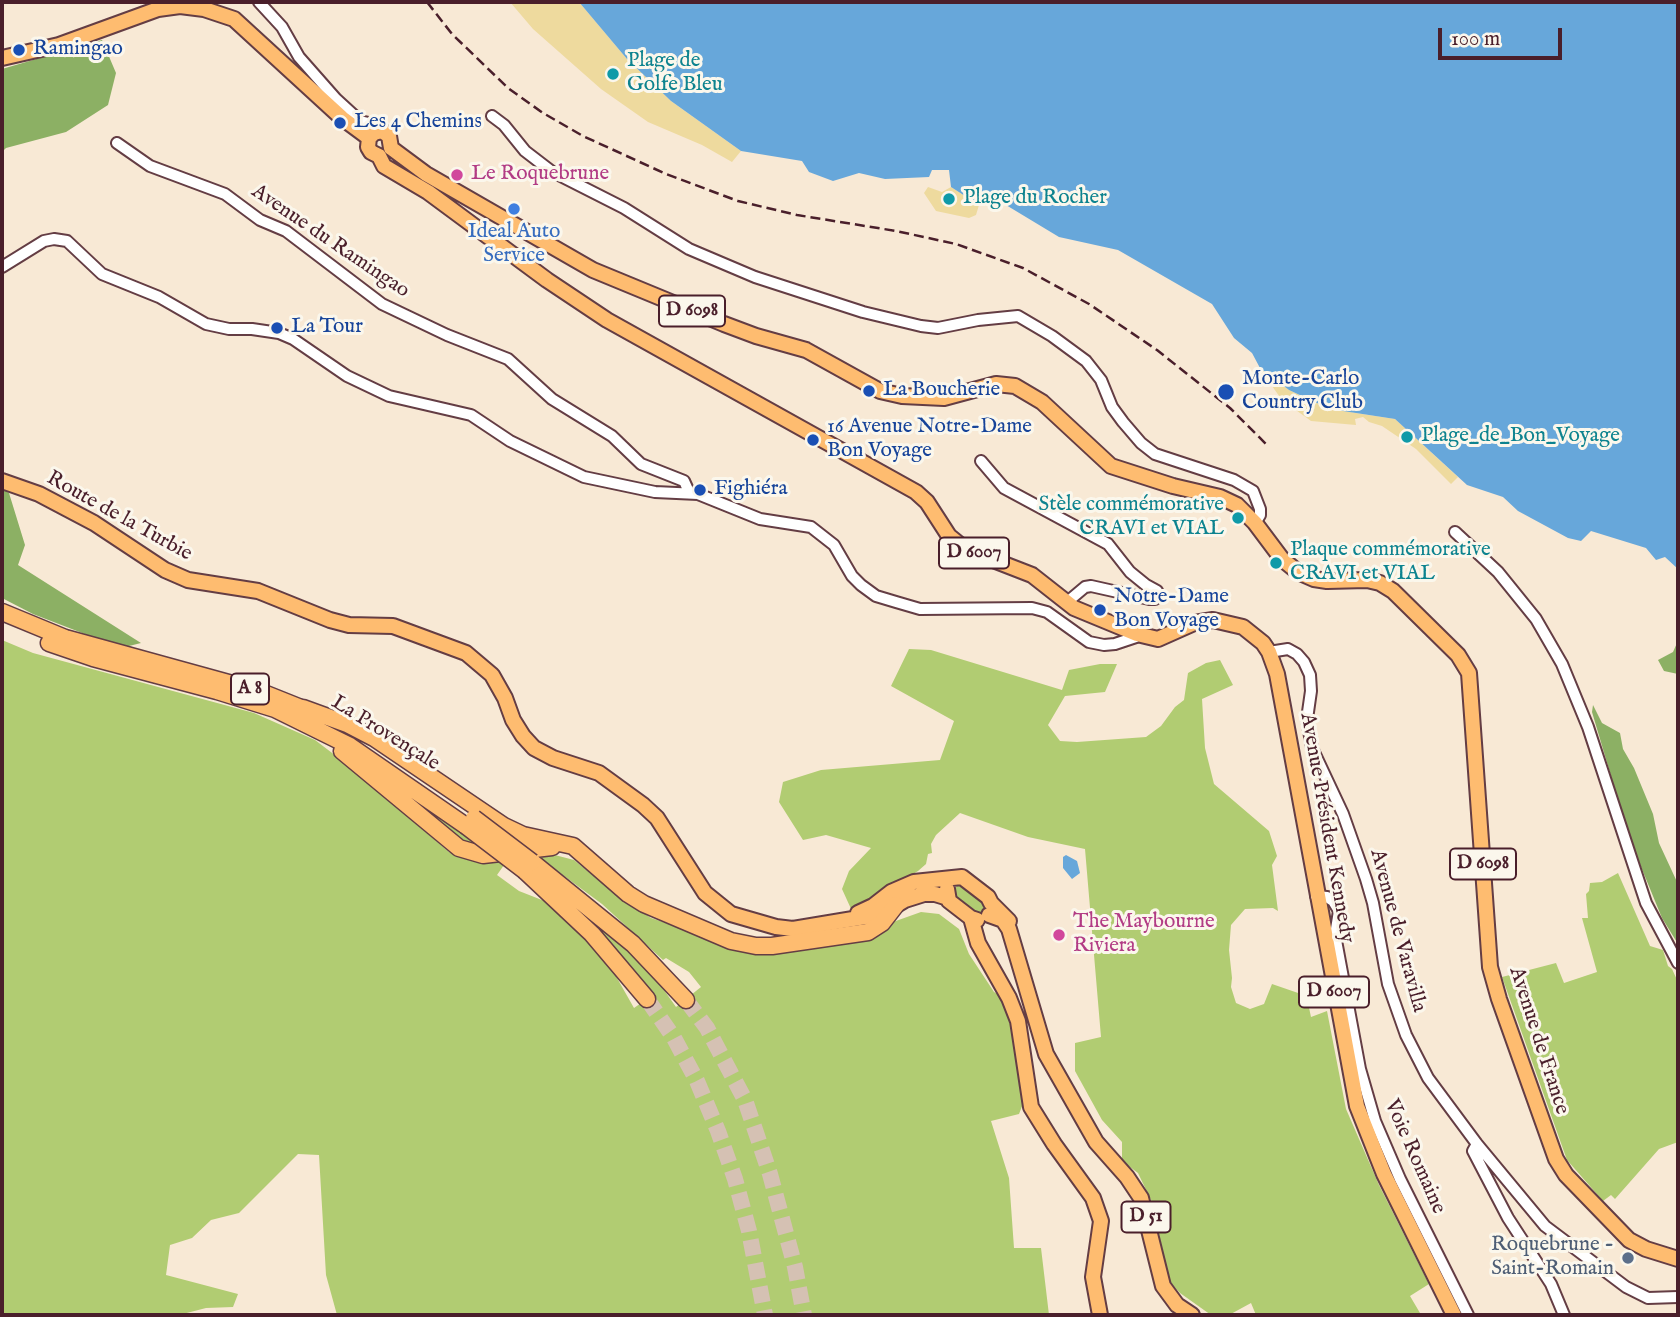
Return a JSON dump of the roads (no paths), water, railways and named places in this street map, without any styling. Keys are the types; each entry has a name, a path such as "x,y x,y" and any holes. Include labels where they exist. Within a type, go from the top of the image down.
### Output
{"highway":[{"name":"La Provençale","path":"2,612 65,638 261,692 303,708 365,742 633,944 685,1000"},
{"name":"La Provençale","path":"2,624 83,655 275,709 350,746 470,822"},
{"path":"303,708 347,724 374,738 504,826 523,835 565,843 582,852 593,864 644,904 731,941 772,946 868,932 892,913 890,909"},
{"path":"275,709 340,750 458,848 483,855 555,847 593,864"},
{"name":"La Provençale","path":"529,866 648,999"}],"main road":[{"path":"2,58 59,45 159,9 180,6 204,9 233,19 350,125 373,135 389,135 385,152 369,150 373,135"},
{"name":"D 6098","path":"385,152 601,273 723,324 806,350 869,385 893,395 944,398 996,384 1015,386 1051,409 1111,466 1230,501 1255,523"},
{"name":"D 6007","path":"385,152 384,166 437,199 547,280 607,320 647,345 901,482 921,496 949,536 965,550 1032,575 1066,603 1133,630"},
{"name":"Route de la Turbie","path":"2,481 39,494 94,523 165,570 188,580 258,592 349,625 393,626 466,653 492,675 513,720 534,748 553,758 599,773 643,805 657,818 705,893 724,911 739,918 785,929 854,921 925,894 948,898"},
{"name":"Avenue de France","path":"1255,523 1282,559 1298,572 1327,581 1354,579 1380,583 1393,591 1465,664 1472,687 1490,967 1551,1147 1566,1175 1619,1232 1639,1246 1678,1259"},
{"name":"Avenue Président Kennedy","path":"1133,630 1167,635 1194,623 1222,621 1243,627 1256,636 1269,652 1277,674 1357,1106 1384,1174 1454,1315"},
{"path":"984,914 948,898 947,888 952,879 958,877 968,880 988,897 984,914 980,931 985,954 1009,998 1017,1021 1031,1107 1093,1198 1097,1209 1101,1221 1093,1277 1100,1315"},
{"name":"Route de la Turbie","path":"838,922 873,906 891,892 919,880 952,879"},
{"path":"890,909 904,887"},
{"name":"D 51","path":"984,914 1006,915 1010,922 1046,1054 1096,1142 1138,1192 1146,1214 1160,1280 1171,1298 1192,1315"}],"street":[{"path":"259,2 282,27 299,57 336,99 360,121 373,124 373,135"},
{"path":"492,116 504,125 525,151 551,171 624,208 689,249 766,281 885,317 938,328 1018,316 1086,360 1101,380 1112,407 1123,422 1141,443 1155,454 1234,480 1253,491 1260,509 1255,523"},
{"name":"Avenue du Ramingao","path":"117,143 150,166 225,194 260,220 286,231 382,304 447,335 508,359 552,399 612,436 641,464 684,481 689,492"},
{"path":"2,267 44,241 61,239 76,249 102,274 159,297 206,324 229,330 252,329 279,333 293,339 346,376 388,396 471,415 510,441 584,477 655,492 689,492 760,519 811,527 834,545 852,576 876,596 920,609 1032,608 1047,612 1089,642 1104,645 1133,630"},
{"path":"981,461 1004,488 1108,544 1130,572 1159,595 1149,599 1091,586 1085,587 1066,603"},
{"path":"1455,532 1498,572 1536,620 1562,664 1588,727 1646,903 1678,963"},
{"name":"Avenue de Varavilla","path":"1269,652 1287,649 1297,654 1310,676 1308,731 1317,758 1343,814 1366,879 1396,1011 1428,1077 1477,1144 1545,1226 1619,1284 1641,1295 1678,1297"},
{"name":"Voie Romaine","path":"1317,896 1333,901 1339,911 1335,935 1360,1069 1375,1121 1400,1179 1468,1315"},
{"path":"1477,1144 1473,1151 1477,1160 1508,1218 1551,1284 1564,1315"}],"water":[{"path":"579,2 1678,2 1678,569 1665,557 1656,560 1646,548 1591,531 1581,541 1568,538 1518,511 1503,497 1467,485 1395,419 1330,409 1289,390 1260,368 1252,353 1234,338 1212,304 1118,250 1059,237 1001,202 979,205 951,187 949,170 932,170 929,177 885,179 859,173 833,181 809,172 802,161 741,151 671,101 627,59"},
{"path":"1066,855 1077,861 1080,873 1072,879 1063,868 1063,857"}],"tunnel":[{"path":"647,999 674,1038 697,1081 718,1131 749,1231 765,1315"},
{"path":"686,1000 707,1028 745,1100 770,1174 795,1267 804,1315"}],"railway":[{"path":"427,2 452,34 508,88 543,113 583,136 666,174 738,201 797,215 956,244 1023,268 1089,304 1157,350 1230,408 1267,445"}],"place":[{"name":"Ramingao","path":"19,50"},
{"name":"Plage de Golfe Bleu","path":"613,74"},
{"name":"Les 4 Chemins","path":"340,123"},
{"name":"Le Roquebrune","path":"457,175"},
{"name":"Plage du Rocher","path":"949,199"},
{"name":"Ideal Auto Service","path":"514,209"},
{"name":"La Tour","path":"277,328"},
{"name":"La Boucherie","path":"869,391"},
{"name":"Monte-Carlo Country Club","path":"1226,392"},
{"name":"Plage_de_Bon_Voyage","path":"1407,437"},
{"name":"16 Avenue Notre-Dame Bon Voyage","path":"813,440"},
{"name":"Fighiéra","path":"700,490"},
{"name":"Stèle commémorative CRAVI et VIAL","path":"1238,518"},
{"name":"Plaque commémorative CRAVI et VIAL","path":"1276,563"},
{"name":"Notre-Dame Bon Voyage","path":"1100,610"},
{"name":"The Maybourne Riviera","path":"1059,935"},
{"name":"Roquebrune - Saint-Romain","path":"1628,1258"}]}
